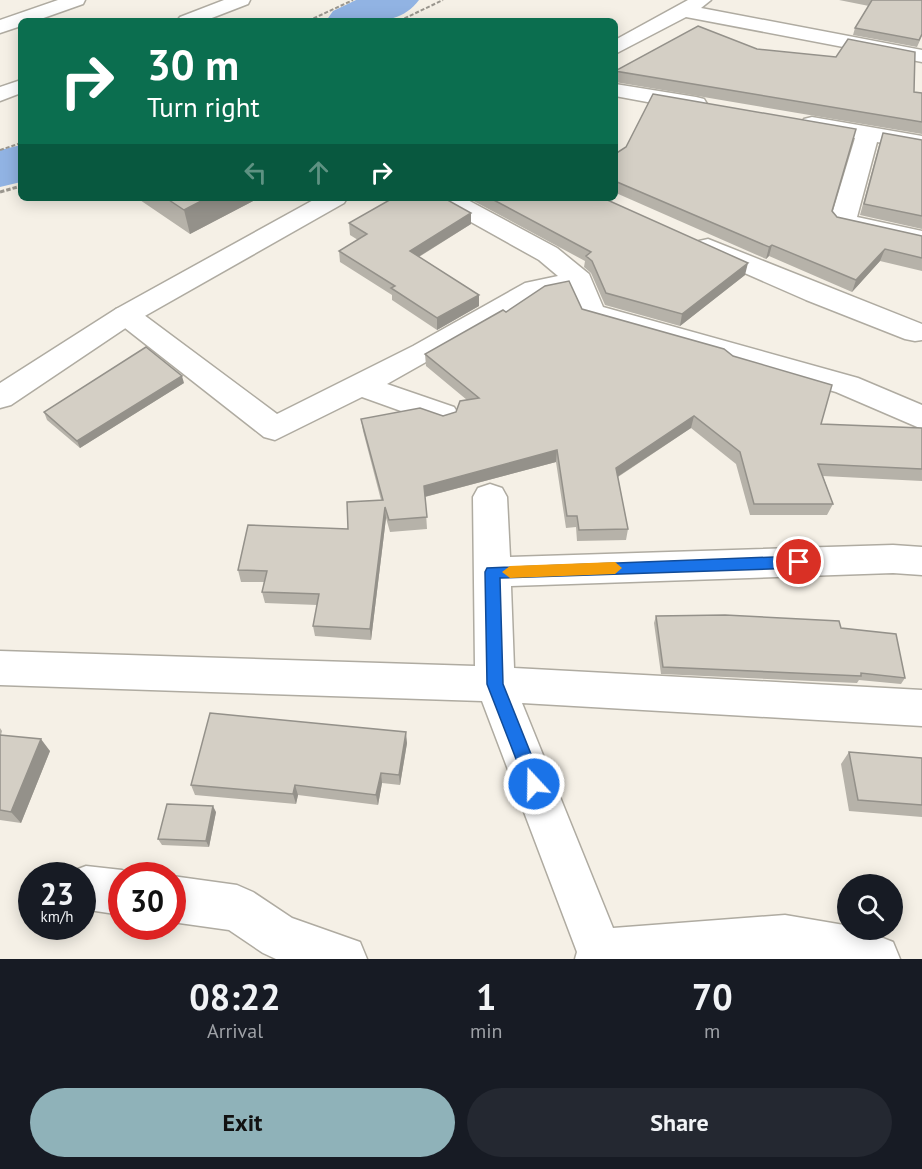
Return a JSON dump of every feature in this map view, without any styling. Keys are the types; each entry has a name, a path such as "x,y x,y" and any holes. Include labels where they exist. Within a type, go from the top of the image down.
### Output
{"street":[{"path":"25,18 76,0"},
{"path":"618,46 702,0"},
{"path":"193,18 227,2"},
{"path":"685,11 922,56"},
{"path":"0,27 18,21"},
{"path":"0,94 18,87"},
{"path":"618,91 718,108"},
{"path":"788,120 922,143"},
{"path":"868,133 843,221 922,239"},
{"path":"0,397 126,315 330,201"},
{"path":"452,201 549,254 579,280 591,313 847,385 922,418"},
{"path":"682,236 816,294 915,332"},
{"path":"126,315 275,429 361,386 535,289 579,280"},
{"path":"361,386 442,415"},
{"path":"490,497 495,684 599,955 785,938 844,948 876,959"},
{"path":"493,572 893,559 922,561"},
{"path":"0,668 495,684 922,708"},
{"path":"186,901 237,908 279,937 343,959"}],"path":[{"path":"314,18 353,0"},
{"path":"405,18 443,0"},
{"path":"0,150 18,144"},
{"path":"0,192 18,187"}],"building":[{"path":"872,0 922,0 922,34 919,40 855,28"},
{"path":"698,26 757,49 836,57 848,39 915,52 914,92 922,93 922,122 618,71 618,69"},
{"path":"653,94 856,129 832,211 837,217 922,236 922,258 885,249 856,280 772,245 769,247 618,182 618,152 626,147"},
{"path":"883,133 922,140 922,216 864,204"},
{"path":"170,201 201,201 184,210"},
{"path":"388,201 449,201 471,213 410,251 479,295 437,318 391,288 395,286 339,251 367,234 349,223"},
{"path":"496,201 610,201 748,263 682,314 606,293 592,261 586,256 591,252"},
{"path":"569,281 582,309 724,349 733,356 832,385 821,424 922,428 922,469 818,464 833,504 754,504 740,452 694,416 616,468 628,529 579,530 577,516 567,516 557,450 424,486 427,517 389,520 385,507 370,629 313,626 319,594 262,592 267,571 238,570 248,525 348,529 347,502 383,500 361,419 420,408 443,416 456,412 460,401 479,398 425,354 503,310 506,312 545,286"},
{"path":"146,347 182,376 77,441 44,412"},
{"path":"725,615 839,621 841,628 896,634 905,678 861,673 861,676 663,667 656,616"},
{"path":"210,713 406,732 399,775 381,773 376,795 295,785 293,794 191,785"},
{"path":"0,735 41,739 11,812 0,810"},
{"path":"849,752 922,758 922,805 858,800"},
{"path":"167,804 213,806 206,841 158,839"}],"waterway":[{"path":"356,18 395,0"},
{"path":"0,169 18,164"}],"slow traffic":[{"path":"510,572 615,568"}],"route":[{"path":"534,784 495,684 493,572 799,562"}]}
